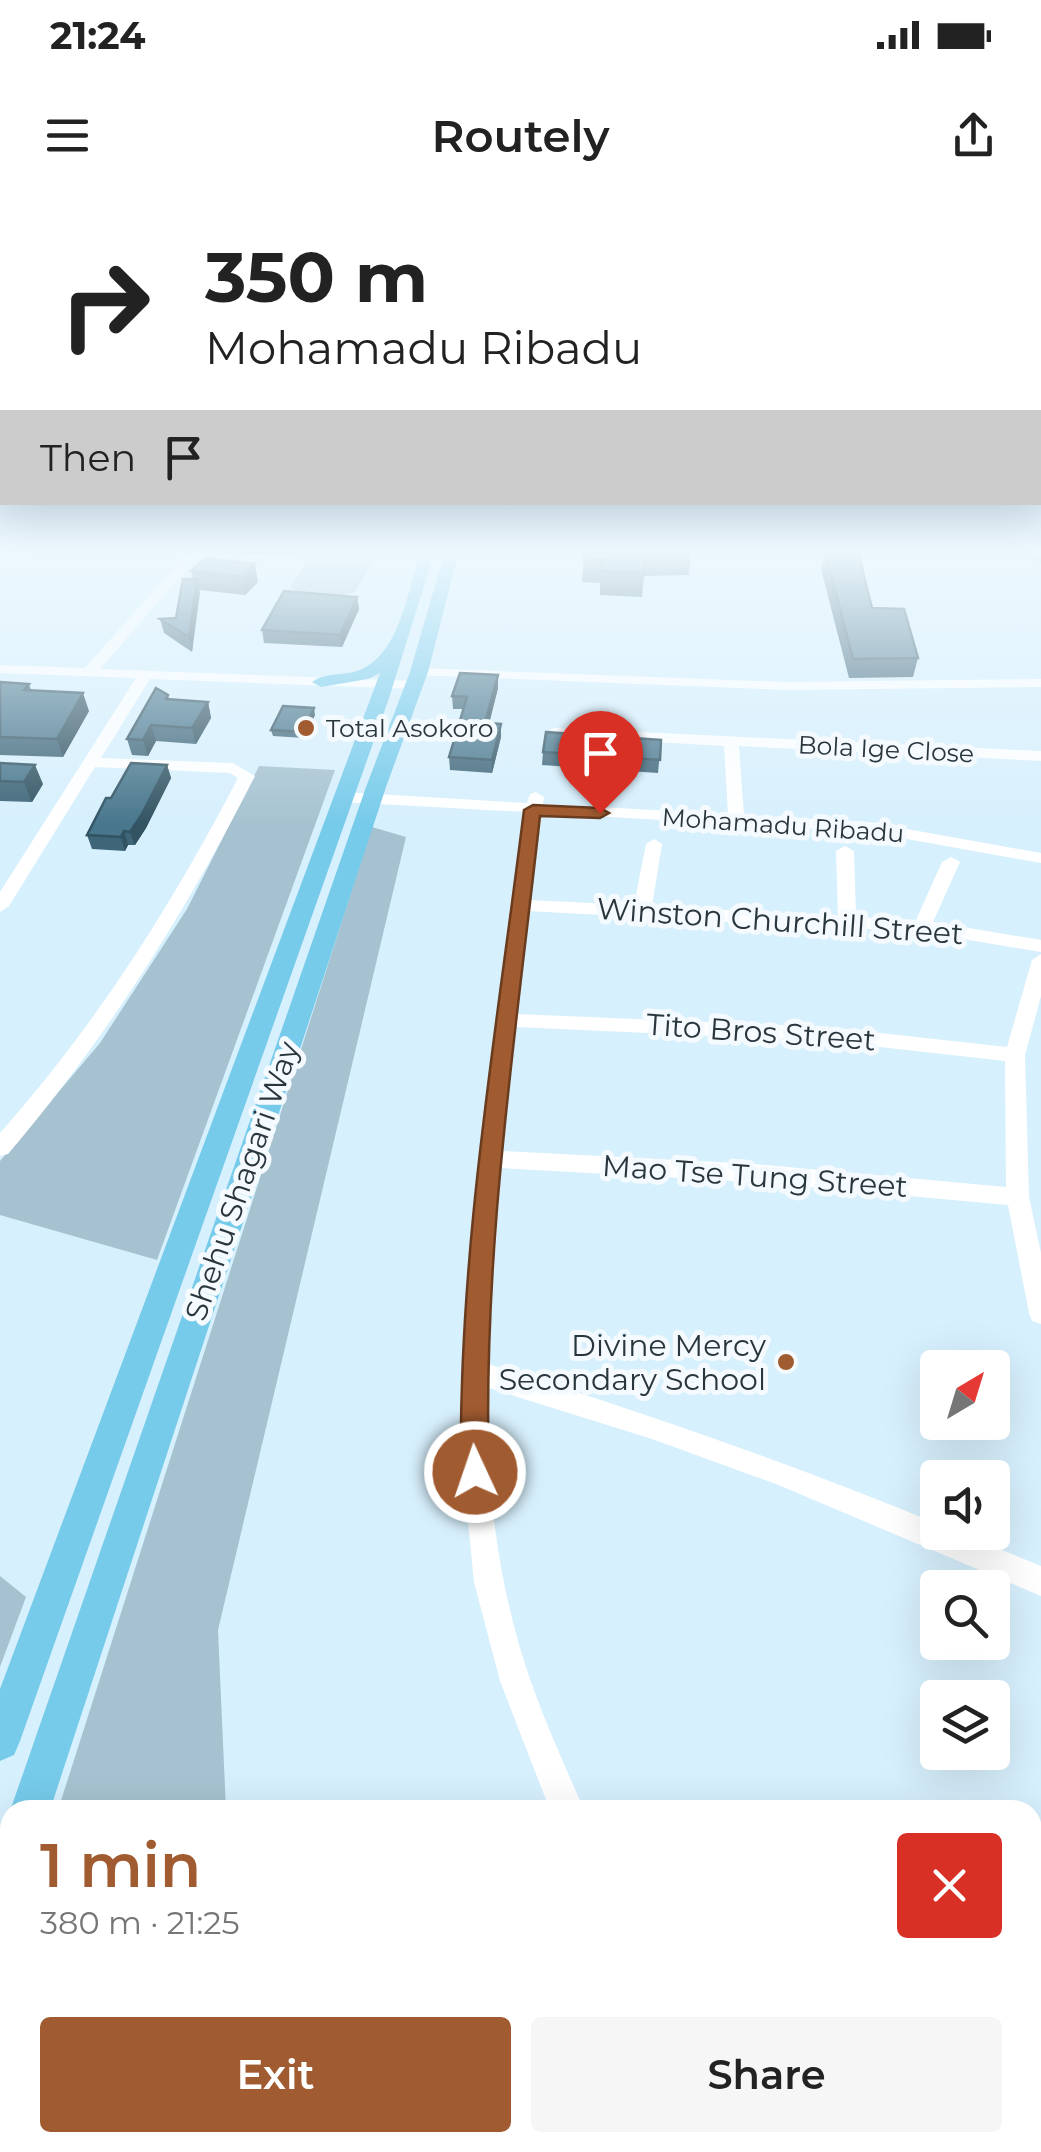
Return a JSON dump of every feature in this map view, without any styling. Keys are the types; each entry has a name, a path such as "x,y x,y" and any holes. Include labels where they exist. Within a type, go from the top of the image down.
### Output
{"main road":[{"name":"Shehu Shagari Way","path":"0,1741 345,791 357,698 397,642"},
{"name":"Shehu Shagari Way","path":"33,1800 426,642"},
{"path":"357,698 368,674 394,651"}],"street":[{"path":"89,672 115,642"},
{"path":"0,670 89,672 142,681"},
{"path":"0,681 142,681 357,698 414,686 1041,683"},
{"path":"0,906 142,681"},
{"name":"Bola Ige Close","path":"554,733 1041,756"},
{"path":"731,742 734,811"},
{"path":"0,1148 30,1115 144,959 216,839 246,776 233,768 91,762"},
{"name":"Mohamadu Ribadu","path":"345,791 534,804 873,814 1041,847"},
{"path":"534,804 491,1159 474,1456 489,1582 515,1681 564,1800"},
{"name":"Mohamadu Ribadu","path":"734,811 868,827 1041,858"},
{"path":"642,911 654,844"},
{"path":"845,851 848,920"},
{"path":"922,926 951,862"},
{"name":"Winston Churchill Street","path":"519,905 848,920 922,926 1041,946"},
{"path":"1041,960 1015,1054 1018,1197 1041,1313"},
{"name":"Tito Bros Street","path":"506,1020 826,1034 1015,1054"},
{"name":"Mao Tse Tung Street","path":"491,1159 754,1173 1018,1197"},
{"path":"476,1372 652,1426 780,1472 1041,1581"}],"shaded area":[{"path":"259,766 335,770 157,1260 0,1215 0,1161 100,1043 187,909"},
{"path":"372,827 406,837 218,1630 226,1800 61,1800"},
{"path":"0,1576 26,1597 0,1667"}],"building":[{"path":"849,642 913,642 918,658 853,659"},
{"path":"460,673 498,675 485,723 501,724 492,760 449,757 467,697 452,696"},
{"path":"0,682 29,684 24,690 83,693 57,739 0,737"},
{"path":"156,688 168,695 166,699 208,702 192,728 151,725 143,740 127,739"},
{"path":"283,706 314,708 303,732 271,730"},
{"path":"546,732 661,740 660,760 543,752"},
{"path":"0,763 35,765 24,782 0,781"},
{"path":"131,763 167,765 130,832 124,831 121,837 87,835 106,798 111,798"}],"place":[{"name":"Total Asokoro","path":"306,728"},
{"name":"Divine Mercy Secondary School","path":"786,1362"}],"route":[{"path":"475,1472 473,1388 491,1159 533,810 600,813"}]}
